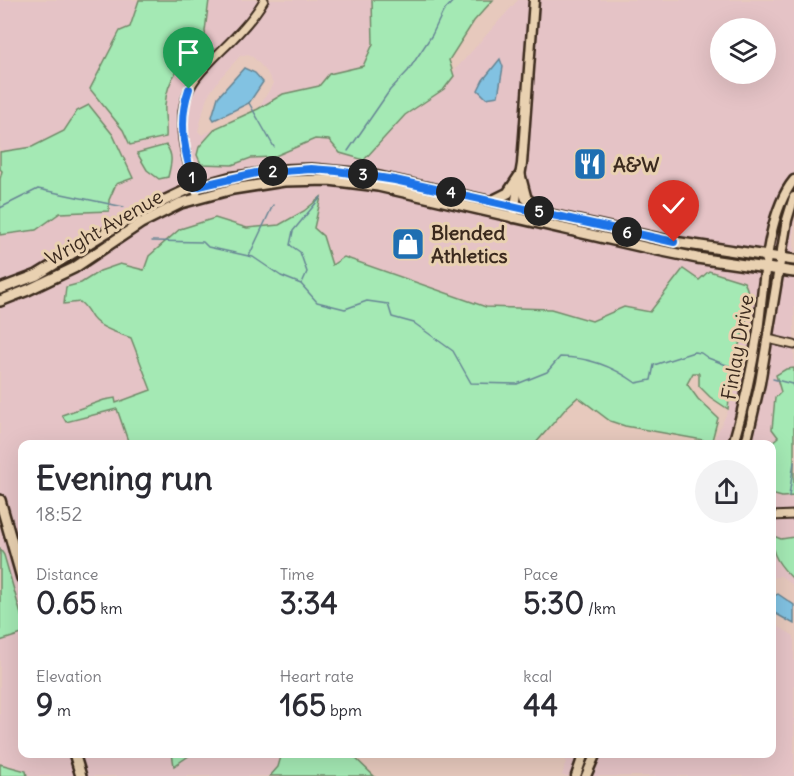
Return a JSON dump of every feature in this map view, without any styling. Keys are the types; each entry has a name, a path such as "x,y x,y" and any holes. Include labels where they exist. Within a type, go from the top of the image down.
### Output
{"main road":[{"name":"Wright Avenue","path":"0,289 37,274 138,213 195,187 256,173 311,169 366,174 663,239 794,260"},
{"path":"492,201 508,193 520,176"},
{"path":"520,176 526,198 541,211"},
{"name":"Wright Avenue","path":"0,301 74,268 141,223 172,207 198,197 274,182 329,180 378,186 697,258 794,272"},
{"path":"0,500 4,531 18,568"},
{"path":"76,758 81,776"}],"street":[{"path":"198,197 184,148 182,132 182,116 187,95 197,76 246,25 264,0"},
{"path":"513,218 520,176 534,0"},
{"name":"Finlay Drive","path":"734,440 751,373 778,209 794,180"},
{"name":"Finlay Drive","path":"747,440 768,339 789,208 794,197"},
{"path":"768,339 794,345"},
{"path":"776,516 794,515"},
{"path":"576,776 582,758"},
{"path":"586,776 594,758"}],"shaded area":[{"path":"0,0 139,0 130,27 114,120 123,130 168,126 165,106 169,86 177,69 188,56 203,49 206,40 209,0 372,0 373,44 363,66 329,74 319,86 283,94 258,109 273,84 267,72 254,58 248,54 240,56 221,77 207,97 198,131 202,135 215,129 199,146 202,164 231,165 250,158 273,157 315,139 329,140 341,153 364,160 405,115 425,103 453,76 453,72 518,0 794,0 794,368 786,369 778,437 775,440 714,440 728,411 735,358 743,338 699,280 650,312 624,307 592,321 551,309 486,307 344,257 332,265 323,236 314,229 321,197 304,211 279,225 247,228 215,218 144,270 100,271 65,294 64,304 80,301 106,329 131,338 151,390 116,403 104,400 67,422 117,409 128,440 18,440 18,604 4,555 0,549 0,235 36,230 60,213 109,211 109,200 116,184 132,178 77,111 65,131 32,147 0,152","holes":["166,146 168,177 159,179 147,170 137,154"]},
{"path":"776,495 794,496 794,537 781,539 776,537"},
{"path":"776,557 794,580 794,586 781,576 776,577"},
{"path":"776,625 794,636 794,776 562,776 567,758 776,758"},
{"path":"18,635 18,758 173,758 174,766 186,758 281,758 278,767 270,776 27,776 11,766 0,764 0,641"}],"green space":[{"path":"139,0 209,0 206,40 203,49 188,58 176,71 166,96 166,137 130,145 123,130 90,89 120,31 130,27"},
{"path":"372,0 493,0 474,21 449,60 454,76 444,89 405,115 364,160 340,153 329,140 315,139 273,157 251,158 232,165 201,164 197,155 199,147 216,128 258,109 283,94 319,86 329,74 363,66 373,44"},
{"path":"89,105 113,135 133,178 116,184 109,200 109,211 60,213 36,230 0,235 2,171 0,152 32,147 64,131 77,111"},
{"path":"166,145 171,157 170,168 168,177 159,179 147,170 137,153"},
{"path":"321,197 314,228 323,236 332,265 344,257 486,307 551,309 592,321 624,307 650,312 683,269 699,280 709,271 744,282 748,291 748,310 734,364 728,409 699,386 699,373 693,373 687,384 698,399 718,418 712,440 625,426 610,421 578,397 538,440 128,440 117,409 66,422 62,415 104,400 115,398 116,403 151,390 131,338 99,324 80,302 64,304 66,287 81,283 100,271 120,264 144,270 149,256 180,229 215,218 247,228 279,225 304,211"},
{"path":"794,368 794,496 782,497 776,495 775,440 778,437 772,429 775,398 781,392 776,375 786,369"},
{"path":"776,537 781,539 794,537 794,580 777,560"},
{"path":"0,549 4,555 18,604 18,635 0,641"},
{"path":"173,758 186,758 174,766"},
{"path":"281,758 355,758 374,776 270,776 278,767"},
{"path":"0,764 26,771 27,776 0,776"}],"water":[{"path":"500,59 503,67 498,96 486,98 478,90"},
{"path":"244,68 255,73 263,82 249,103 214,120 212,117 218,97"},
{"path":"776,595 794,605 794,624 776,614"}],"waterway":[{"path":"348,151 390,90 408,71 432,35 443,12 454,0"},
{"path":"249,103 274,147"},
{"path":"0,208 38,189 124,207"},
{"path":"302,283 307,272 300,252 290,245 293,231 321,197"},
{"path":"249,256 273,205"},
{"path":"152,241 203,242 208,247 253,257 281,276 301,284 317,302 345,309 367,301 388,304 392,317 414,323 453,351 471,383 517,384 547,372 560,357 600,364 636,383 651,380 654,365 694,352 737,369"},
{"path":"773,379 792,384 794,388"},
{"path":"789,496 794,462"}],"place":[{"name":"A&W","path":"590,164"},
{"name":"Blended Athletics","path":"408,244"}],"route":[{"path":"189,89 184,102 182,132 195,187 229,178 285,170 311,169 366,174 674,242"}]}
